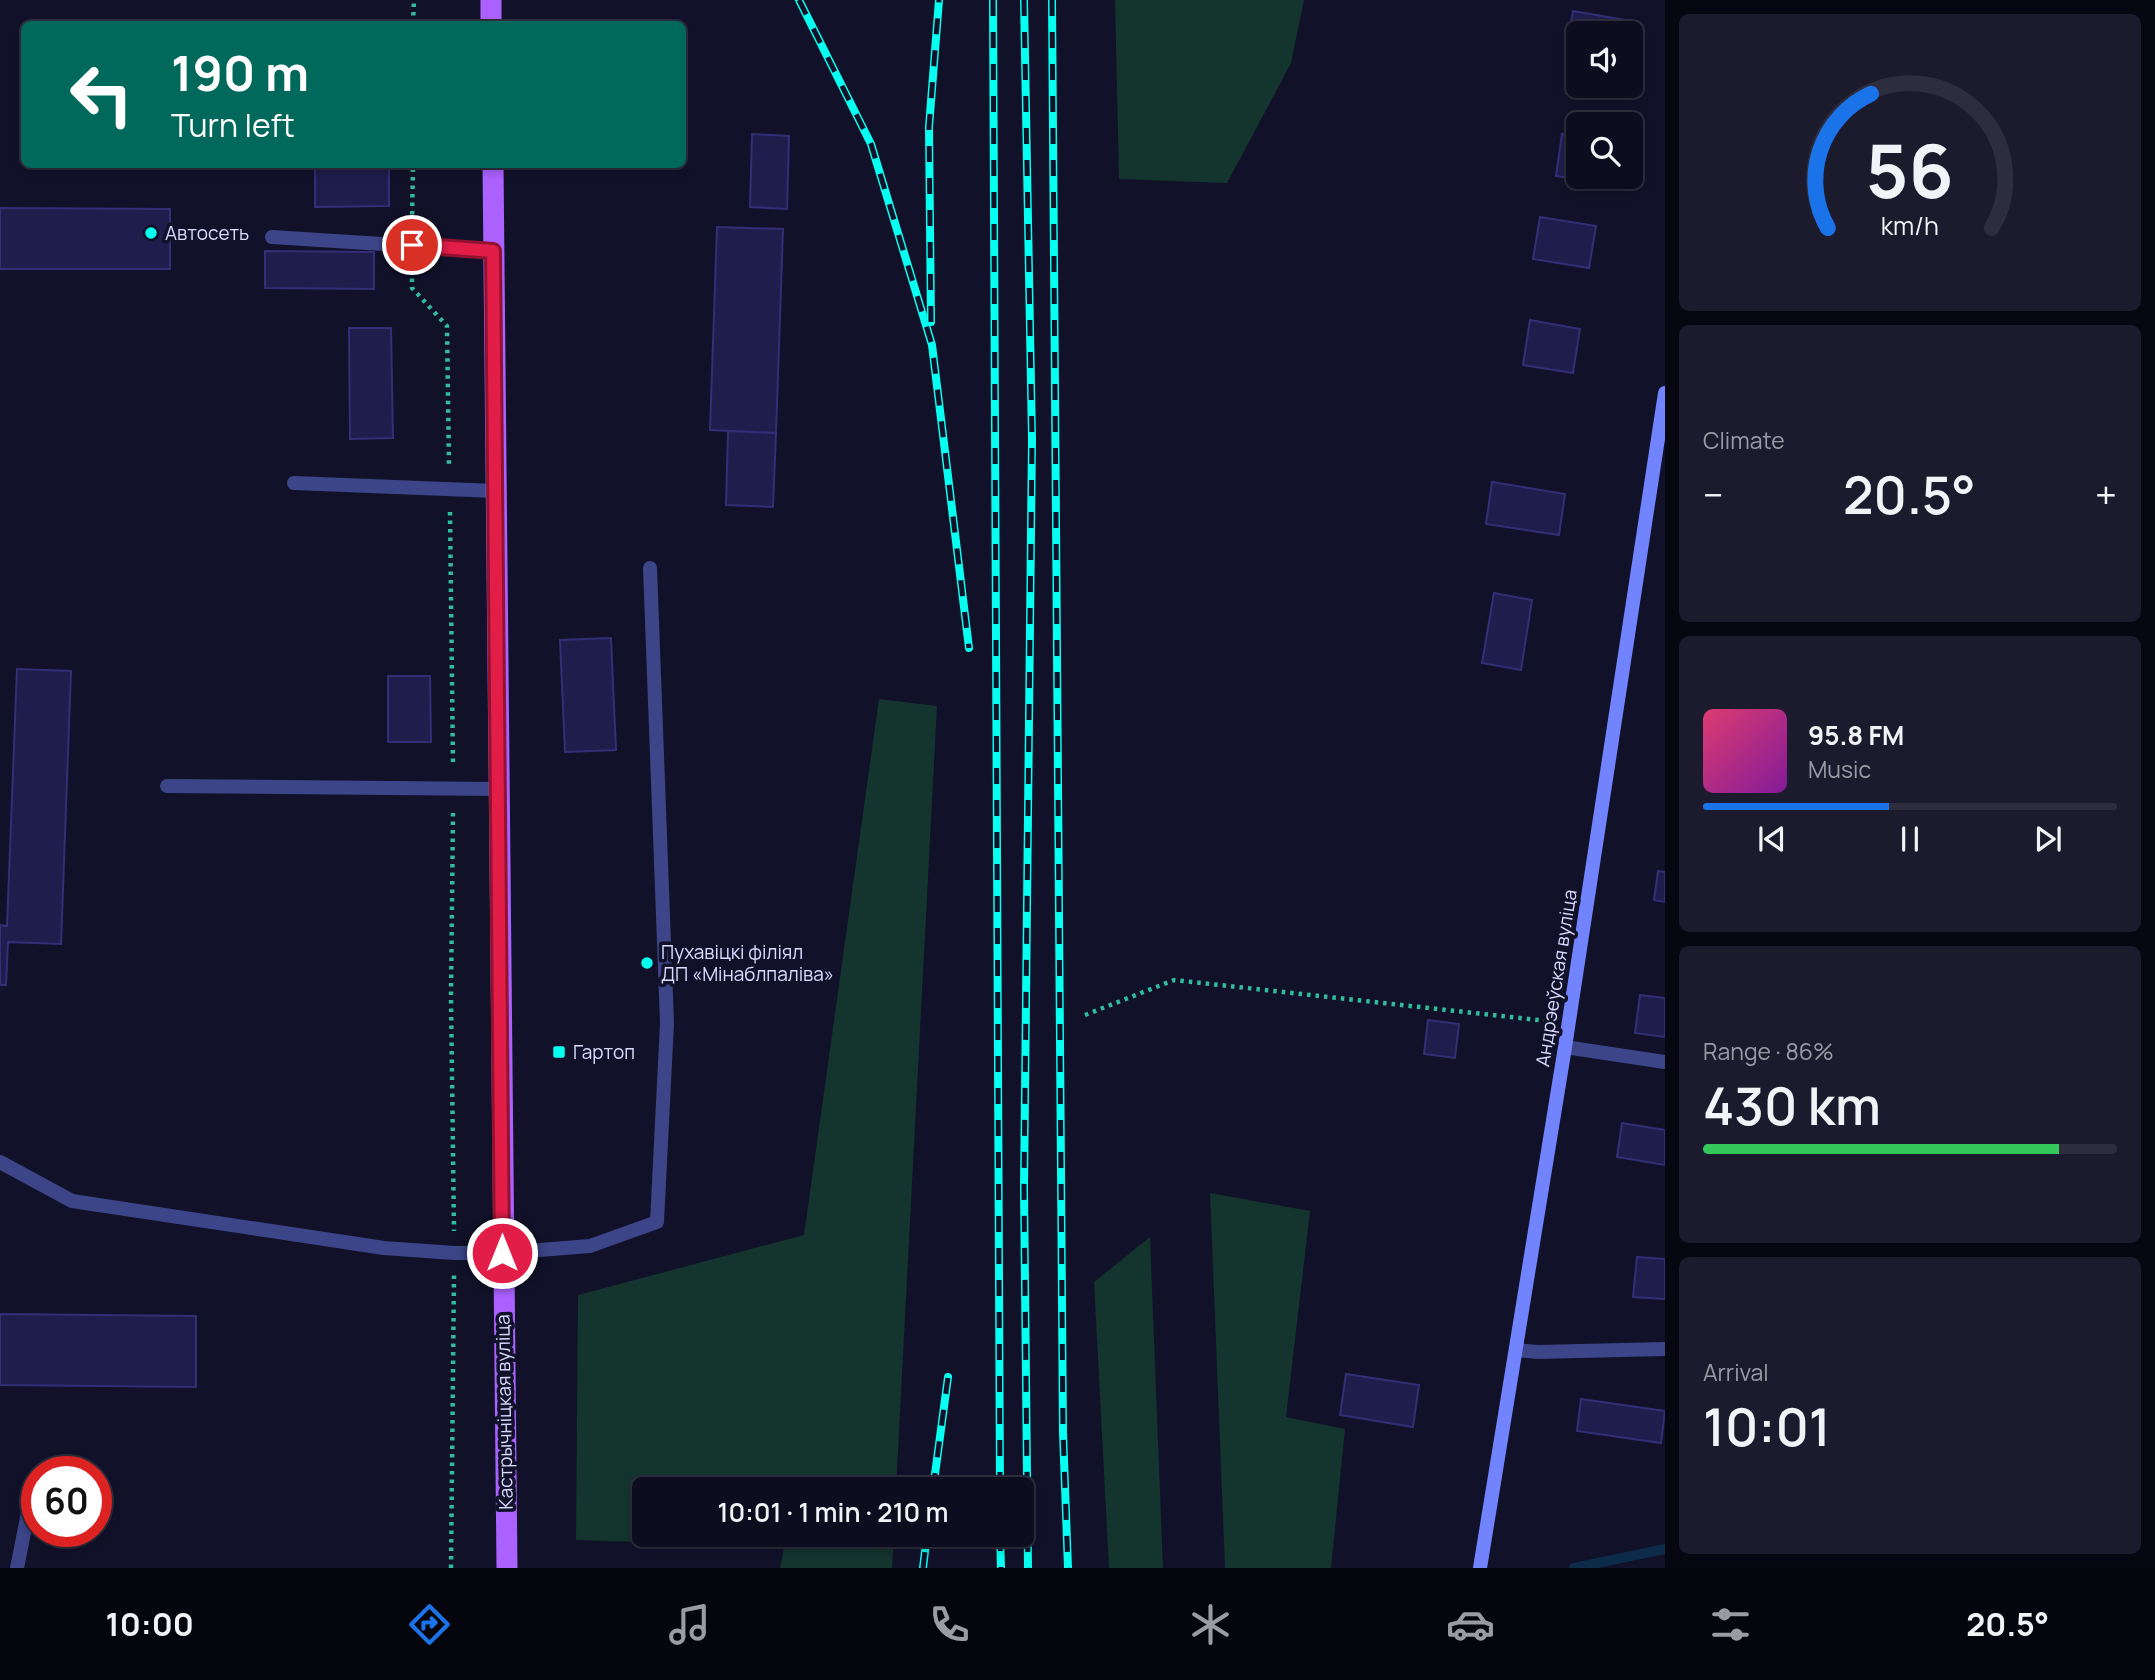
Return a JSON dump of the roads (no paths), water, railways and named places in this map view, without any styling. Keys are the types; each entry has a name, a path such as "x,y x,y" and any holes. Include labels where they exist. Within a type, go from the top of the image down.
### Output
{"main road":[{"path":"491,0 491,21"},
{"name":"Кастрычніцкая вуліца","path":"492,168 507,1568"},
{"name":"Андрэеўская вуліца","path":"1480,1568 1569,1023 1665,393"}],"street":[{"path":"272,237 493,251"},
{"path":"294,483 496,491"},
{"path":"0,1162 72,1201 384,1248 502,1253 590,1246 656,1222 667,1023 650,568"},
{"path":"167,786 498,789"},
{"path":"1565,1047 1665,1062"},
{"path":"1516,1350 1538,1352 1665,1349"},
{"path":"17,1568 21,1547"}],"waterway":[{"path":"1574,1568 1665,1549"}],"railway":[{"path":"799,0 871,144 932,345 969,648"},
{"path":"931,322 929,127 939,0"},
{"path":"993,0 1000,1477"},
{"path":"1024,0 1032,439 1024,1188 1028,1568"},
{"path":"1052,0 1063,1432 1068,1568"},
{"path":"935,1477 948,1377"},
{"path":"923,1568 926,1547"},
{"path":"1000,1547 1001,1568"}],"place":[{"name":"Автосеть","path":"151,233"},
{"name":"Пухавіцкі філіял ДП «Мінаблпаліва»","path":"647,963"},
{"name":"Гартоп","path":"559,1052"}]}
